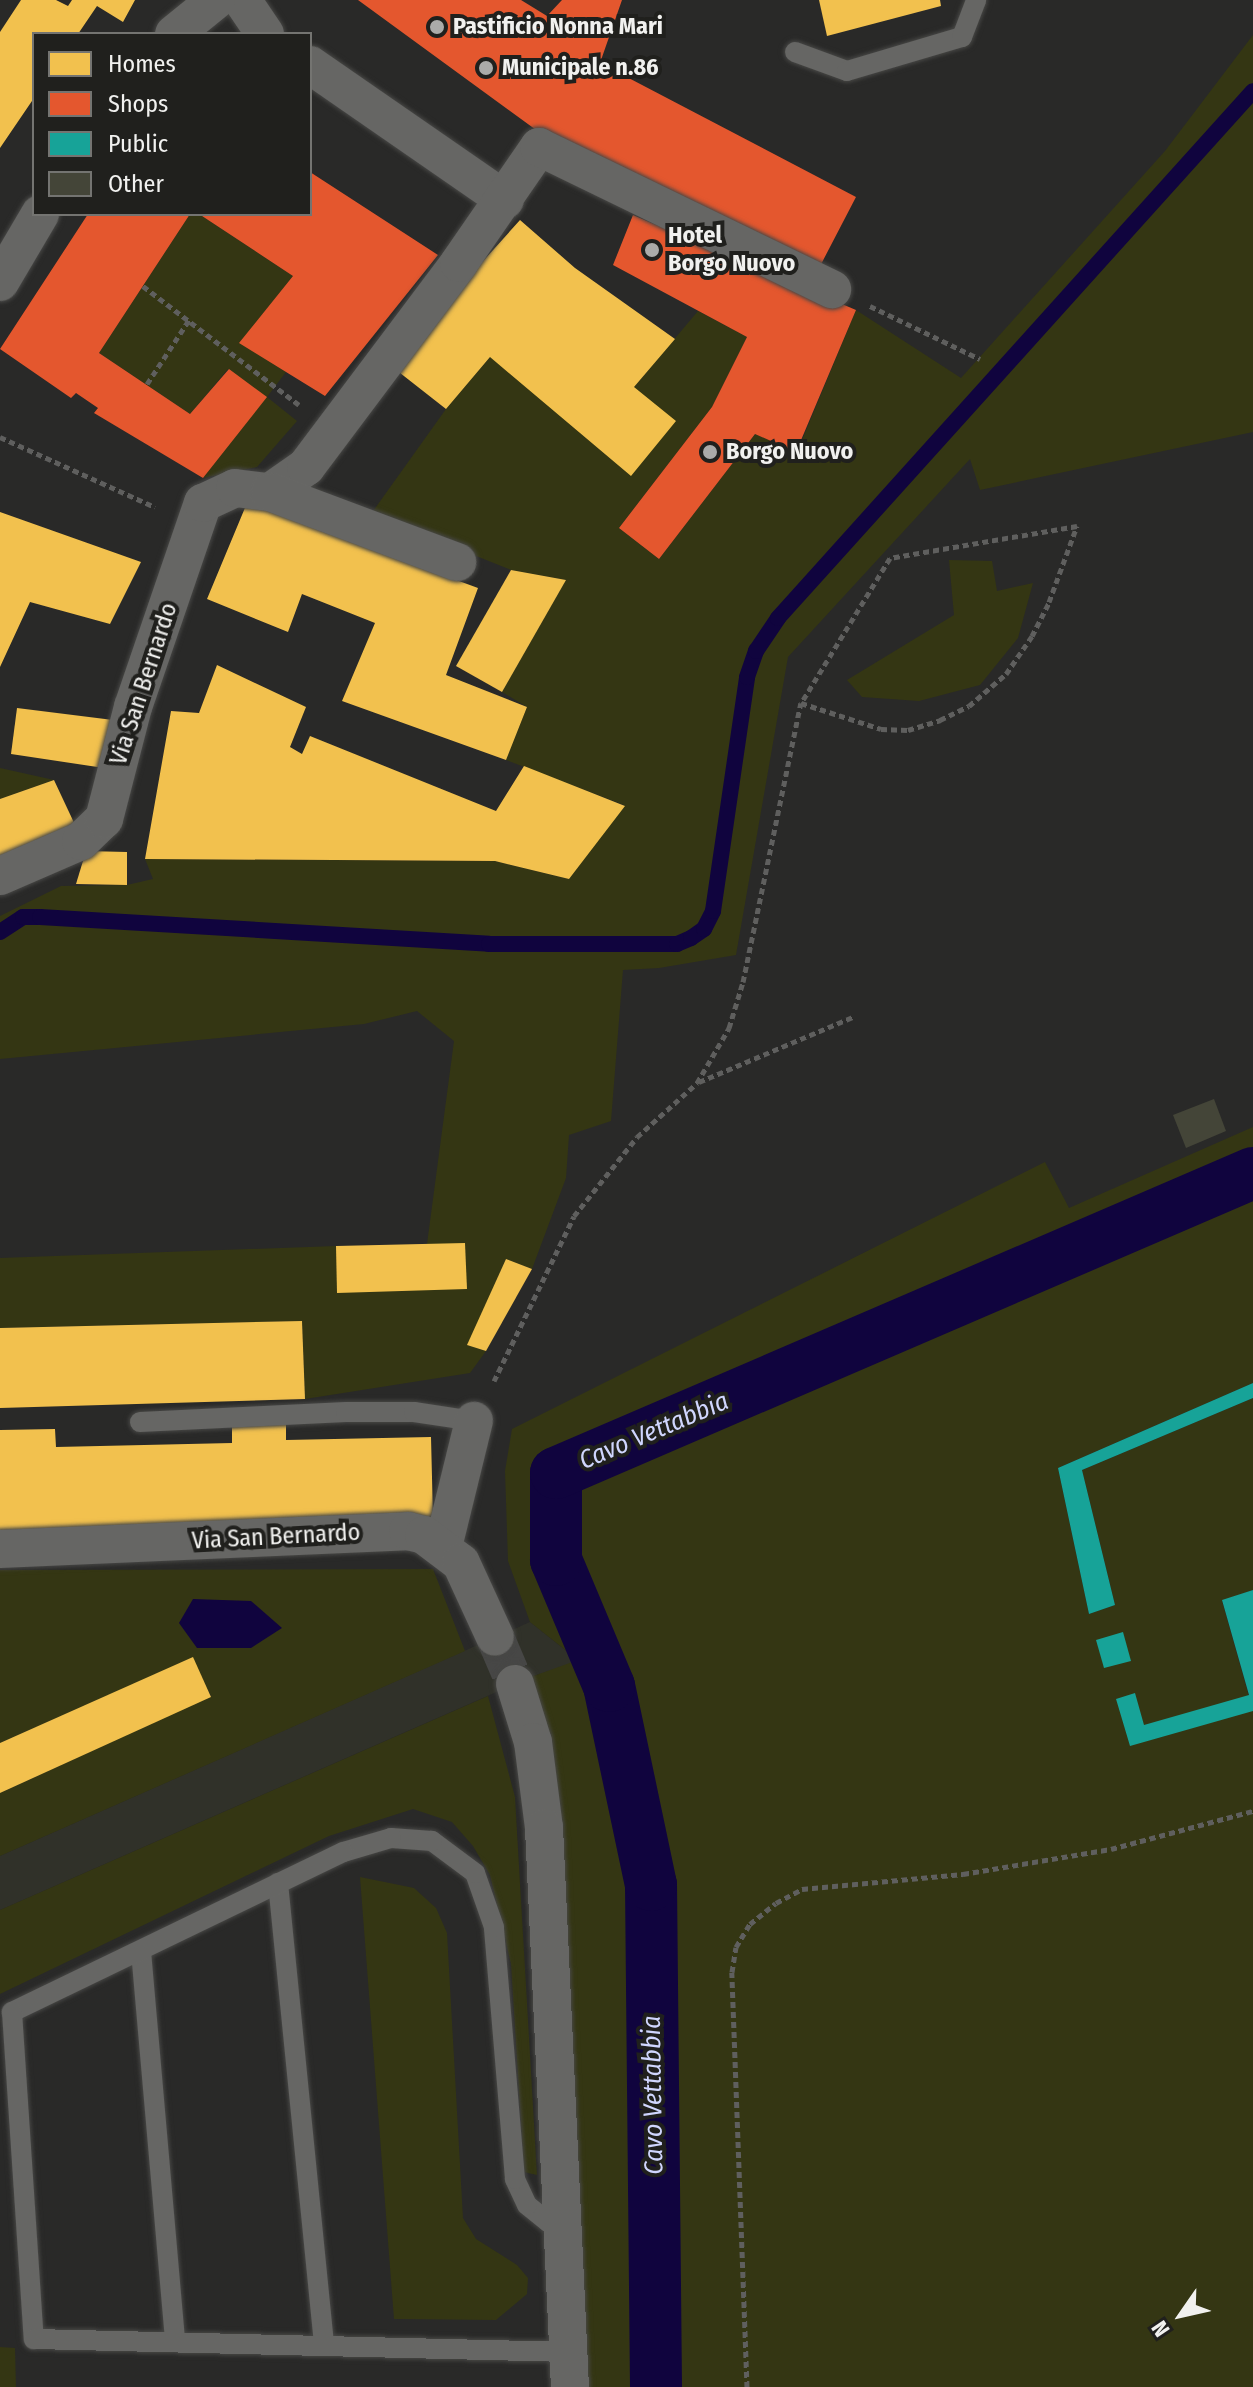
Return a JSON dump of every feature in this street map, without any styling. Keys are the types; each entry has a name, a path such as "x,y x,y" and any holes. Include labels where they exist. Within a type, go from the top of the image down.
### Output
{"street":[{"path":"176,32 216,0"},
{"path":"242,0 264,32"},
{"path":"312,66 505,200"},
{"path":"270,492 306,467 505,200 539,147 832,289"},
{"path":"3,267 39,216"},
{"name":"Via San Bernardo","path":"0,876 81,841 104,819 133,707 203,503 235,488 270,492 457,562"},
{"path":"443,1547 474,1421"},
{"name":"Via San Bernardo","path":"0,1549 408,1531 424,1535 461,1563 495,1637"},
{"path":"515,1684 533,1742 544,1828 569,2369"}],"lane":[{"path":"795,52 847,71 962,37 976,0"},
{"path":"140,1422 346,1412 414,1412 474,1421"},
{"path":"564,2224 548,2222 527,2205 515,2179 494,1927 475,1873 432,1841 391,1838 343,1852 12,2012 34,2339 324,2345 569,2369"},
{"path":"278,1883 324,2345"},
{"path":"141,1951 175,2342"}],"path":[{"path":"143,286 332,430"},
{"path":"832,289 980,359"},
{"path":"147,384 189,320"},
{"path":"0,437 196,526"},
{"path":"474,1421 574,1216 637,1137 697,1083 729,1028 743,982 801,703 890,558 1077,526 1049,602 1032,636 1006,674 969,706 940,720 908,730 881,729 801,703"},
{"path":"697,1083 853,1017"},
{"path":"747,2387 732,1972 736,1947 750,1924 776,1903 802,1889 963,1874 1097,1851 1253,1811"}],"shaded area":[{"path":"193,1599 251,1601 282,1628 251,1648 197,1648 179,1623"},
{"path":"530,1622 579,1661 528,1678 0,1910 0,1856"}],"green space":[{"path":"1253,35 1253,432 980,490 970,459 788,657 736,955 659,968 623,970 611,1121 569,1135 566,1178 532,1269 506,1259 468,1345 486,1351 470,1373 305,1399 302,1321 0,1328 0,1258 336,1246 466,1289 465,1244 427,1244 454,1041 417,1011 364,1024 0,1059 0,916 61,886 127,885 153,879 145,859 495,861 569,879 624,805 506,760 527,707 502,692 566,580 511,570 371,514 446,409 490,357 634,387 698,311 747,337 712,407 619,528 659,559 755,434 797,452 856,310 961,378 1165,151"},
{"path":"189,216 202,216 293,276 240,343 286,372 267,397 297,421 257,467 203,478 266,397 228,369 190,414 99,353"},
{"path":"949,560 992,561 997,591 1033,583 1018,638 980,685 919,701 862,697 847,680 954,615"},
{"path":"0,768 54,780 0,799"},
{"path":"1253,1127 1253,1383 1058,1468 1089,1614 1115,1605 1082,1470 1253,1398 1253,1590 1222,1601 1253,1711 1253,2387 589,2387 528,1678 578,1660 530,1622 508,1561 505,1471 512,1429 1045,1162 1069,1208"},
{"path":"433,1569 465,1651 0,1856 0,1793 211,1696 192,1658 0,1743 0,1570"},
{"path":"488,1696 515,1797 537,2175 524,2172 511,1964 490,1875 473,1846 452,1822 413,1809 329,1836 0,1994 0,1910"},
{"path":"360,1877 414,1888 436,1908 447,1933 463,2218 476,2239 517,2265 528,2278 527,2294 496,2320 394,2319"},
{"path":"0,2347 15,2348 16,2387 0,2387"}],"building: Homes":[{"path":"21,0 56,0 68,6 72,0 135,0 123,22 97,6 79,32 32,32 32,101 0,148 0,32"},
{"path":"819,0 940,0 941,6 827,36"},
{"path":"520,220 575,268 675,339 634,387 676,421 631,476 490,357 446,409 395,369 449,299"},
{"path":"247,503 478,588 446,675 527,707 506,760 342,701 375,623 302,594 288,632 207,599"},
{"path":"0,512 141,562 110,624 30,602 0,667"},
{"path":"511,570 566,580 502,692 456,666"},
{"path":"217,665 306,707 290,747 302,754 310,736 496,811 524,766 625,806 569,879 495,861 145,859 171,711 199,713"},
{"path":"17,708 113,720 104,768 11,754"},
{"path":"54,780 76,827 0,860 0,799"},
{"path":"86,851 127,852 127,885 76,884"},
{"path":"465,1243 467,1289 337,1293 336,1246"},
{"path":"506,1259 532,1269 486,1351 467,1345"},
{"path":"302,1321 305,1399 0,1408 0,1328"},
{"path":"286,1421 286,1440 431,1437 433,1518 0,1531 0,1430 55,1429 56,1447 232,1443 232,1422"},
{"path":"193,1657 211,1697 0,1793 0,1743"}],"building: Shops":[{"path":"358,0 521,0 547,16 562,0 622,0 600,63 856,197 817,272 543,135"},
{"path":"312,173 438,255 325,396 239,343 293,276 202,216 312,216"},
{"path":"633,215 856,310 796,452 755,434 659,559 619,528 712,407 747,337 613,265"},
{"path":"87,216 189,216 99,353 190,414 229,369 267,397 203,478 94,413 98,408 76,393 71,398 0,349"}],"building: Public":[{"path":"1253,1383 1253,1398 1082,1470 1115,1605 1089,1614 1058,1468"},
{"path":"1253,1590 1253,1711 1130,1746 1116,1699 1135,1693 1144,1725 1249,1695 1222,1600"},
{"path":"1123,1632 1131,1661 1104,1668 1096,1640"}],"building: Other":[{"path":"1214,1099 1226,1131 1186,1148 1173,1115"}],"waterway":[{"path":"0,932 23,917 40,917 489,944 677,944 691,938 704,929 713,911 747,677 756,651 778,618 1253,91"},
{"name":"Cavo Vettabbia","path":"656,2387 651,1885 609,1686 556,1560 556,1473 1253,1173"}],"tunnel":[{"path":"495,1637 515,1684"}],"place":[{"name":"Pastificio Nonna Mari","path":"437,27"},
{"name":"Municipale n.86","path":"486,68"},
{"name":"Hotel Borgo Nuovo","path":"652,250"},
{"name":"Borgo Nuovo","path":"710,452"}]}
